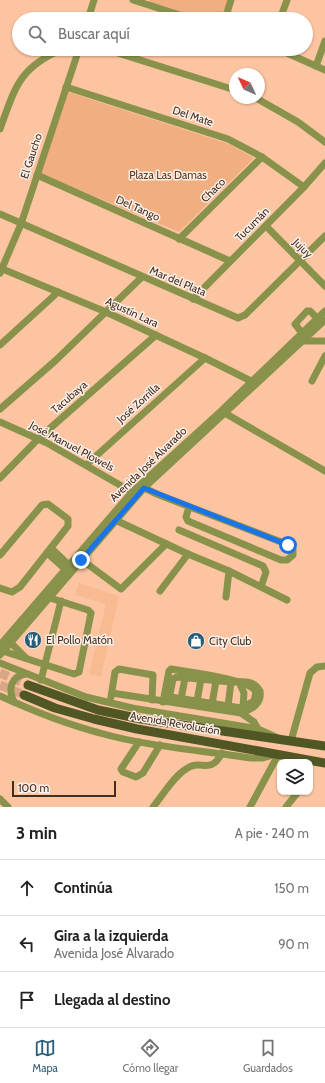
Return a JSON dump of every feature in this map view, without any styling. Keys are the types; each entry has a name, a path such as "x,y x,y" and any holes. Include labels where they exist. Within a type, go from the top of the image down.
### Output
{"main road":[{"name":"Avenida Revolución","path":"28,685 63,699 141,719 325,746"},
{"name":"Avenida Revolución","path":"24,695 55,708 94,719 297,759"},
{"name":"Avenida Revolución","path":"313,762 325,763"}],"street":[{"path":"90,12 94,0"},
{"path":"133,0 147,2 173,12"},
{"path":"227,12 231,0"},
{"path":"283,12 287,0"},
{"path":"316,66 325,41"},
{"path":"0,129 20,79 40,60 48,56"},
{"name":"El Gaucho","path":"1,270 21,224 77,56"},
{"path":"127,56 229,88"},
{"path":"294,56 325,70"},
{"name":"Del Mate","path":"66,87 228,139 262,157 304,187"},
{"path":"265,103 298,122 325,142"},
{"name":"Chaco","path":"179,239 262,157"},
{"name":"Tucumán","path":"193,299 304,187 325,163"},
{"name":"Del Tango","path":"37,175 230,261"},
{"name":"Mar del Plata","path":"0,214 233,317 241,317 325,236"},
{"name":"Jujuy","path":"266,226 325,286"},
{"name":"Agustín Lara","path":"1,270 106,312 205,358 254,383"},
{"path":"0,409 142,277"},
{"path":"0,345 58,292"},
{"path":"302,333 295,325 307,311 310,311 321,319"},
{"name":"Avenida José Alvarado","path":"1,650 141,486 254,383 303,341 321,319 325,311"},
{"name":"Avenida José Alvarado","path":"254,383 302,333 321,319"},
{"name":"Tacubaya","path":"0,478 39,438 156,335"},
{"path":"295,340 325,341"},
{"path":"312,381 325,356"},
{"name":"José Zorrilla","path":"86,465 205,358"},
{"path":"223,412 325,471"},
{"name":"José Manuel Plowels","path":"0,422 39,438 132,492"},
{"path":"141,486 288,545 293,550 293,555 290,559 281,560 188,521 186,517 189,506"},
{"name":"Avenida José Alvarado","path":"112,519 132,492 141,486"},
{"path":"0,555 39,507 45,504 66,516 69,522 17,590 8,592 0,588"},
{"path":"112,519 228,571 286,600"},
{"path":"179,530 263,566 266,572 261,587"},
{"path":"79,558 121,590 166,544"},
{"path":"49,550 67,567"},
{"path":"160,591 188,554"},
{"name":"Avenida José Alvarado","path":"46,596 67,567 79,558"},
{"path":"226,597 228,571"},
{"path":"1,650 74,674 80,670 92,613 88,610 46,596"},
{"path":"41,680 61,601"},
{"path":"9,640 28,659"},
{"path":"0,663 86,697 110,703 258,729 287,741 310,673 317,667 325,666"},
{"path":"112,693 163,702 243,710 252,703 256,696 253,687 238,682 171,669 169,671 163,702"},
{"path":"110,703 118,670 144,673 154,676 152,700"},
{"path":"14,702 10,693 11,686 17,677 26,674"},
{"path":"238,682 175,677 172,680 170,696 197,701 210,706 228,706 243,710 258,729"},
{"path":"181,698 185,678"},
{"path":"197,701 201,679"},
{"path":"206,720 216,681"},
{"path":"228,706 238,682"},
{"path":"238,682 244,692 243,710"},
{"path":"0,696 74,726 139,742 251,758 263,758 276,755"},
{"path":"139,742 120,769 123,772 136,777 143,773 160,745"},
{"path":"154,807 186,769 195,766 213,765 218,762 222,753"},
{"path":"250,807 276,755"},
{"path":"286,807 296,795"},
{"path":"0,800 8,807"}],"shaded area":[{"path":"79,583 119,596 101,677 89,674 106,604 75,595"}],"green space":[{"path":"150,0 231,0 227,12 170,12 145,4"},
{"name":"Plaza Las Damas","path":"68,92 229,144 254,158 179,232 40,173"}],"tunnel":[{"path":"0,673 28,685"},
{"path":"0,685 24,695"}],"place":[{"name":"El Pollo Matón","path":"33,640"},
{"name":"City Club","path":"196,641"}],"route":[{"path":"81,560 144,488 288,545"}]}
